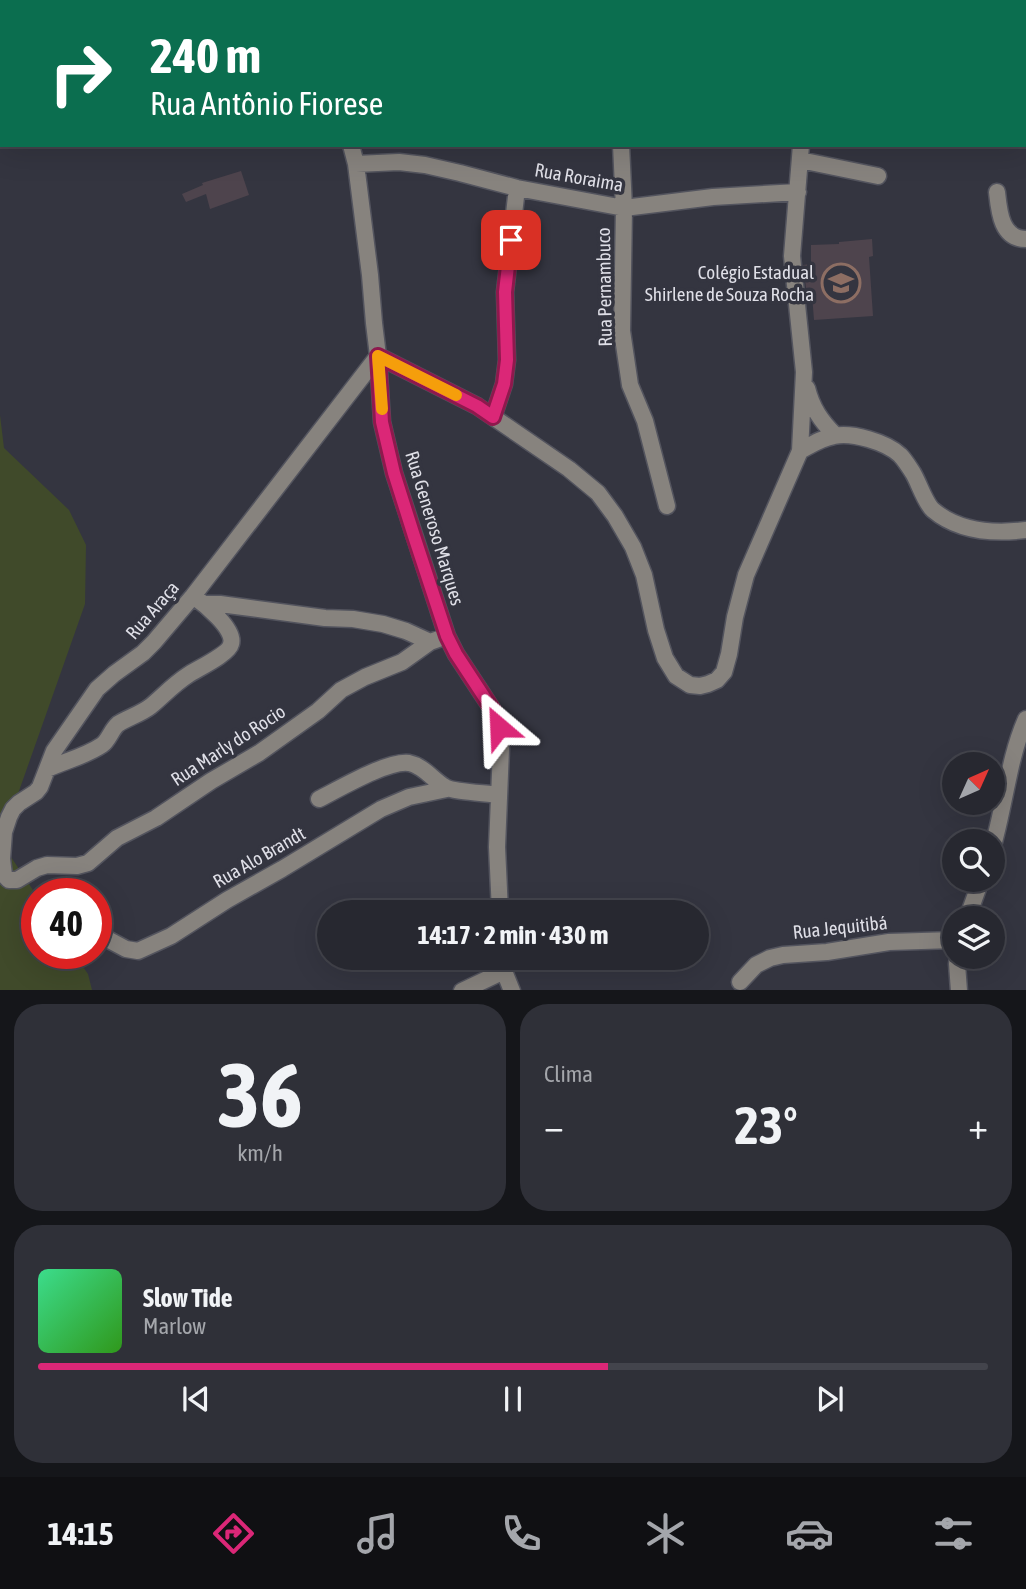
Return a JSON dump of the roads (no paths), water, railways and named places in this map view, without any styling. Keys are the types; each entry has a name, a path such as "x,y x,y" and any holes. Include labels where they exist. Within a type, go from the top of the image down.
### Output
{"street":[{"name":"Rua Generoso Marques","path":"352,147 370,275 382,422 394,473 447,636 494,712 499,727 502,749 497,847 499,900"},
{"name":"Rua Pernambuco","path":"621,147 624,208 622,331 630,385 645,421 667,506"},
{"path":"835,435 810,403 804,372 792,256 801,153 878,176"},
{"name":"Rua Roraima","path":"356,164 399,162 425,166 517,188 624,208 713,197 797,192"},
{"path":"493,417 504,384 507,360 505,292 517,188"},
{"path":"997,192 999,216 1005,229 1013,237 1026,239"},
{"path":"378,356 477,406 598,493 633,547 644,575 665,658 676,676 690,685 700,686 717,680 724,672 746,575 800,451 804,372"},
{"name":"Rua Araça","path":"27,872 17,880 9,880 4,875 4,832 13,809 40,787 54,751 97,689 143,653 198,600 378,356"},
{"path":"800,451 816,441 835,435 853,435 886,446 899,454 920,485 930,508 946,520 963,527 991,531 1026,530"},
{"path":"198,600 383,624 430,642"},
{"path":"47,769 103,744 120,723 143,711 177,682 229,649 232,644 231,636 225,625 198,600"},
{"name":"Rua Marly do Rocio","path":"27,872 47,866 77,866 88,863 117,838 156,818 211,781 260,753 318,711 341,690 402,662 430,642 447,636"},
{"path":"997,829 1026,719"},
{"path":"318,799 380,769 401,762 412,763 447,789"},
{"name":"Rua Alo Brandt","path":"112,942 126,949 138,951 171,936 381,809 409,797 447,789 499,795"},
{"name":"Rua Jequitibá","path":"740,982 756,965 783,954 942,941"},
{"path":"957,969 959,990"},
{"path":"463,990 495,970"},
{"path":"506,970 512,990"}],"place":[{"name":"Colégio Estadual Shirlene de Souza Rocha","path":"841,283"}]}
